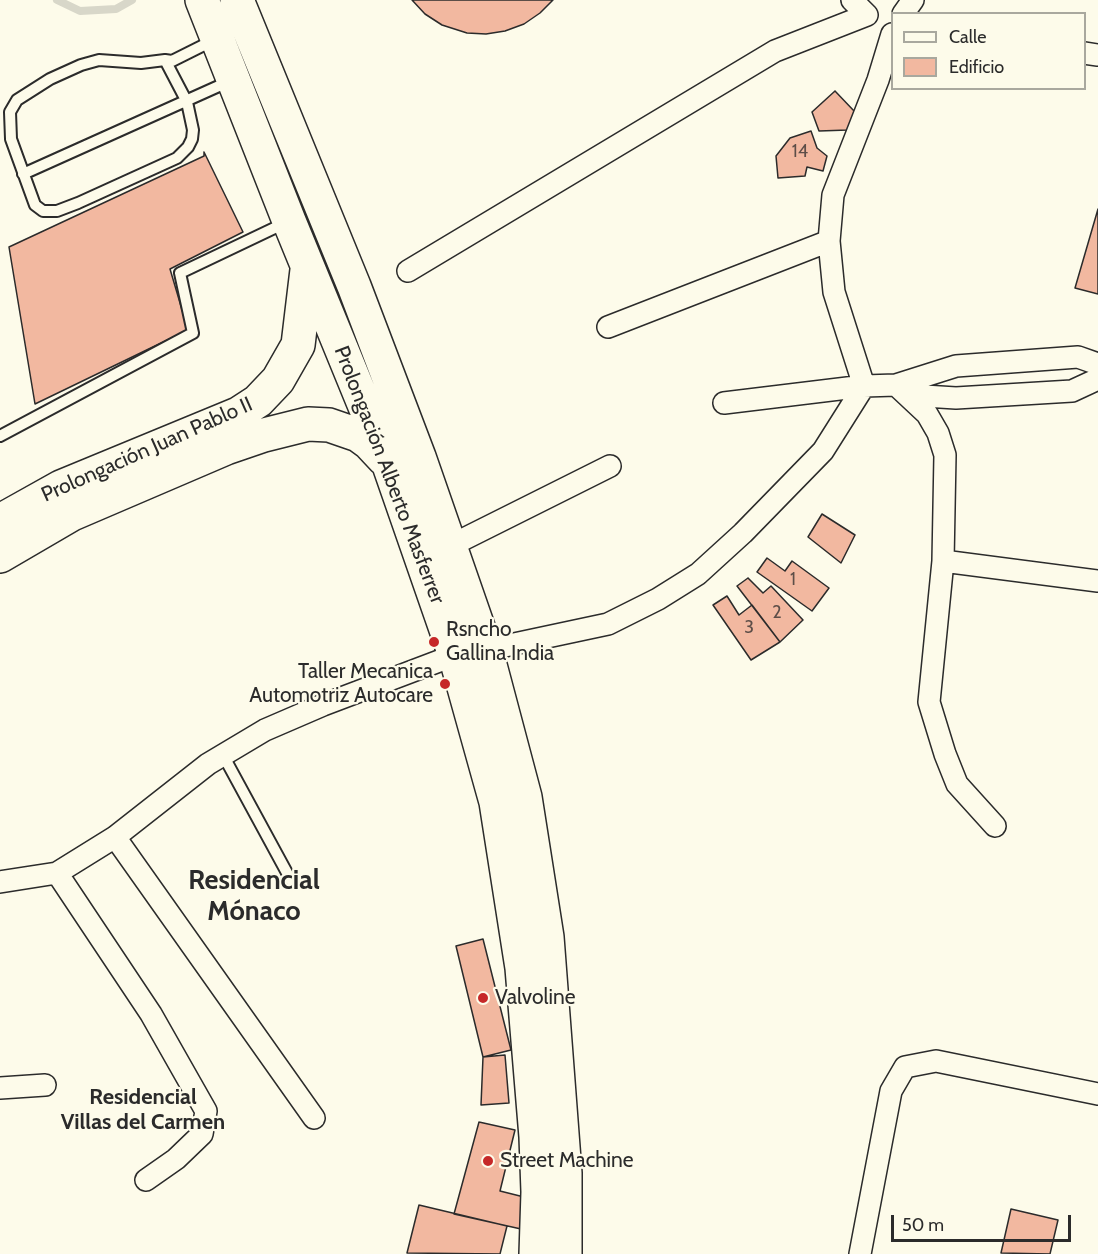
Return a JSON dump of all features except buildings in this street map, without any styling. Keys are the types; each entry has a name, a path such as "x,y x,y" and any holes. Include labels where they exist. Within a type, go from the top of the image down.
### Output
{"main road":[{"name":"Prolongación Alberto Masferrer","path":"202,0 389,465 471,652 525,797 547,937 566,1173 565,1254"},
{"name":"Prolongación Alberto Masferrer","path":"237,0 354,286 450,546 471,652 522,968 536,1148 538,1192 536,1254"},
{"name":"Prolongación Juan Pablo II","path":"0,520 61,487 238,414 258,401 279,380 298,345 308,265"},
{"path":"0,556 72,514 226,448 264,435 308,424 329,425 358,435 369,443 389,465"}],"street":[{"path":"408,271 775,51 859,5 891,23"},
{"path":"0,882 57,873 115,837 208,764 265,730 323,705 471,652 608,624 658,599 698,574 743,533 823,451 864,386 834,292 829,241 832,195 878,80 891,37"},
{"path":"608,327 829,241"},
{"path":"724,403 864,386 896,385 956,366 1078,357 1098,364"},
{"path":"896,385 924,396 956,398 1072,391 1098,379"},
{"path":"896,385 927,414 938,433 945,455 943,561 929,702 957,784 995,826"},
{"path":"450,546 610,466"},
{"path":"943,561 1098,581"},
{"path":"115,837 314,1118"},
{"path":"57,873 151,1014 206,1111 202,1134 177,1159 146,1180"},
{"path":"860,1254 891,1091 905,1067 936,1061 1098,1094"},
{"path":"0,1088 45,1085"}],"lane":[{"path":"165,60 187,102 193,130 188,147 177,158 78,203 57,211 43,212 35,205 11,139 10,112 17,100 81,65 99,60 141,63 165,60 172,60 217,38"},
{"path":"23,174 187,102 233,79"},
{"path":"0,436 193,333 180,273 290,221"},
{"path":"223,755 292,882"}],"waterway":[{"path":"57,0 80,11 116,9 132,0"}],"place":[{"name":"Rsncho Gallina India","path":"434,642"},
{"name":"Taller Mecanica Automotriz Autocare","path":"445,684"},
{"name":"Valvoline","path":"483,998"},
{"name":"Street Machine","path":"488,1161"}],"district":[{"name":"Residencial Mónaco","path":"254,896"},
{"name":"Residencial Villas del Carmen","path":"143,1110"}]}
